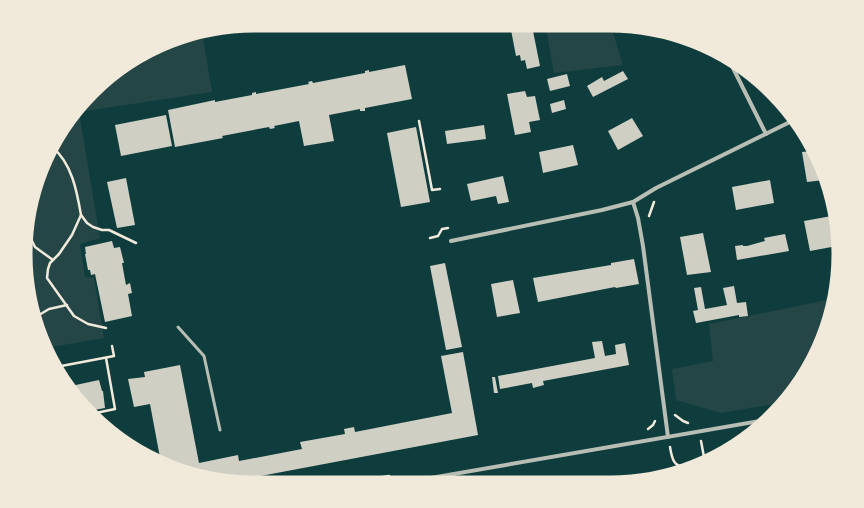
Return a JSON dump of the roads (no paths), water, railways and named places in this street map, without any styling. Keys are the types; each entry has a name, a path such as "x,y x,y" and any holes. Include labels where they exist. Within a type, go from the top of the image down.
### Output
{"street":[{"path":"732,67 766,134"},
{"path":"451,241 634,202 656,188 790,122"},
{"path":"634,202 643,246 668,437"},
{"path":"431,478 759,421"}],"lane":[{"path":"178,326 204,356 220,430"}]}
